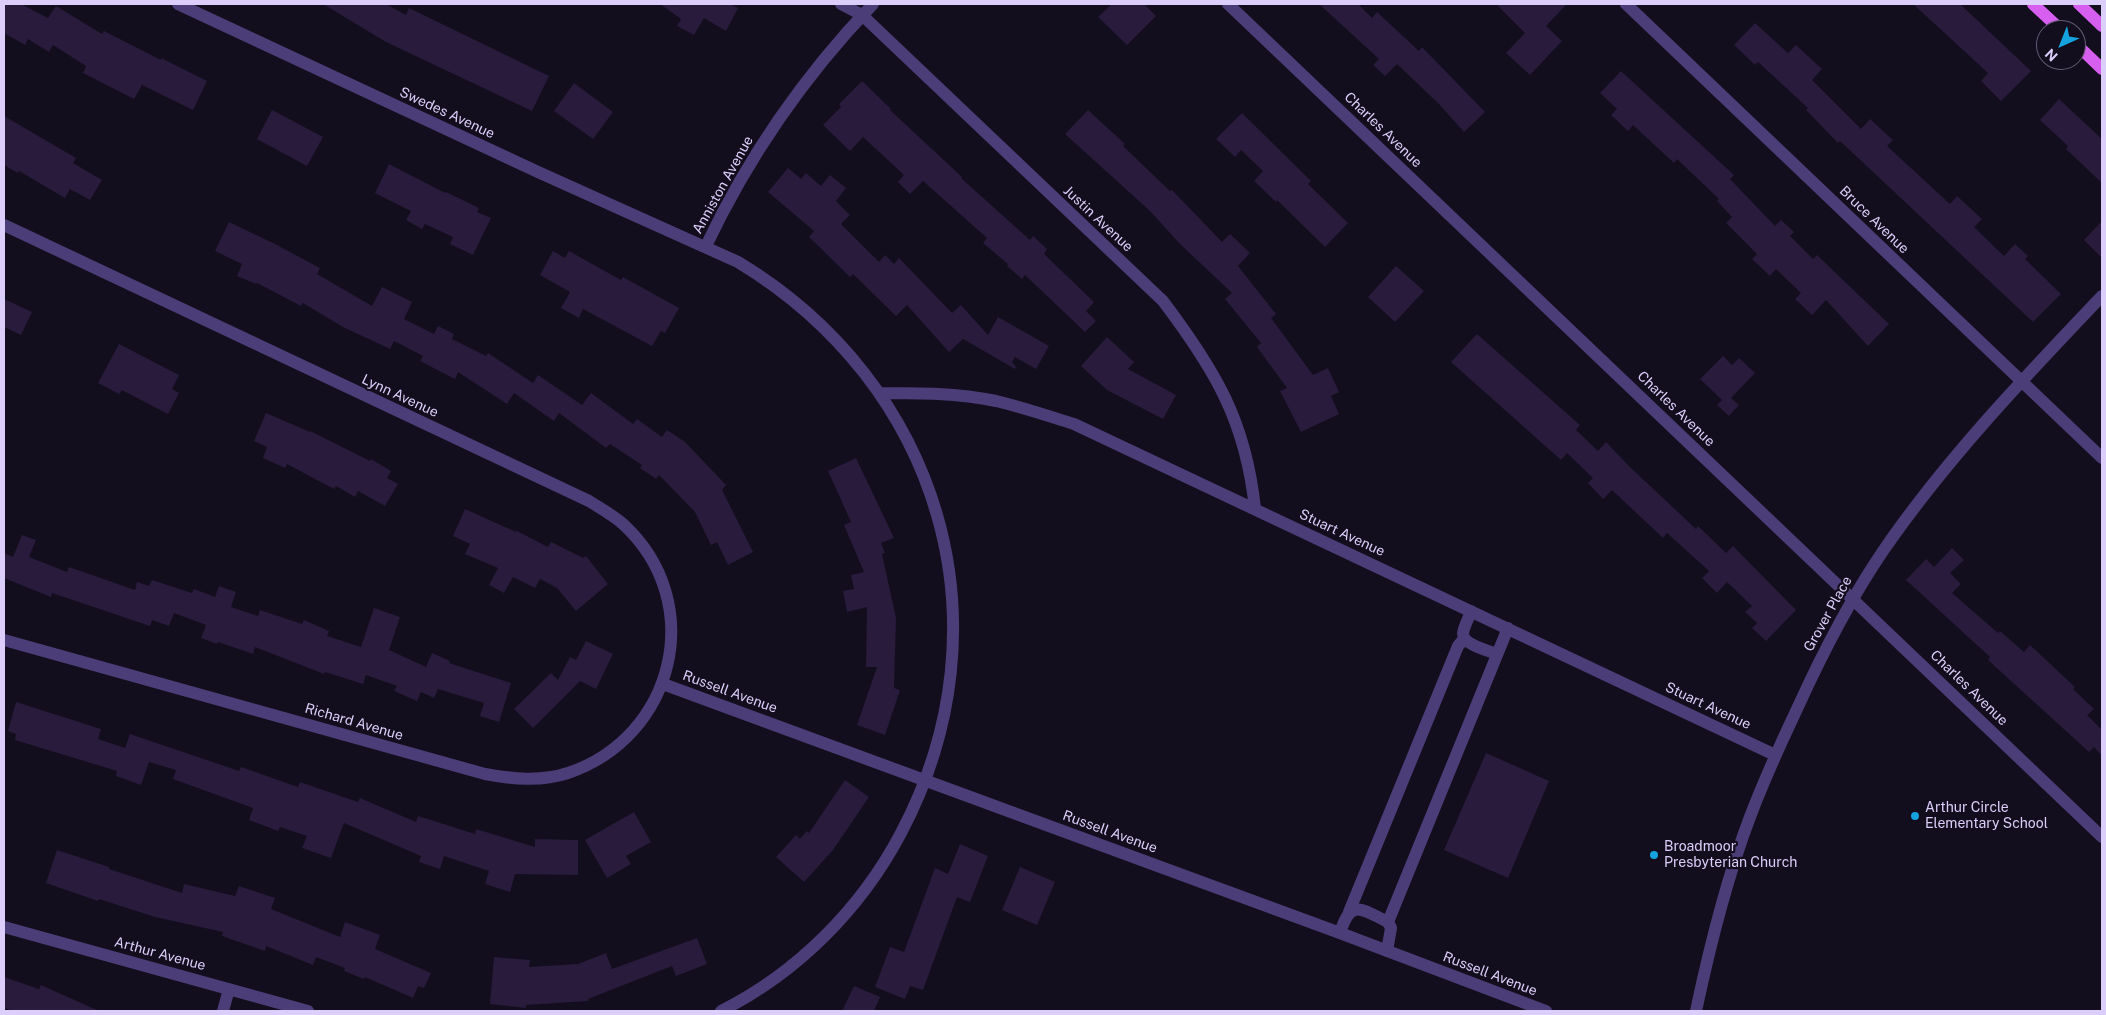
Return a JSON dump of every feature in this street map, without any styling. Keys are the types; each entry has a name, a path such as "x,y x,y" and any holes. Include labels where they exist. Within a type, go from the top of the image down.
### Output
{"main road":[{"path":"2033,4 2050,20"},
{"path":"2079,4 2102,26"},
{"path":"2086,54 2102,70"}],"street":[{"name":"Swedes Avenue","path":"178,4 538,172 706,246"},
{"name":"Justin Avenue","path":"841,4 862,15 1163,301 1200,350 1231,409 1247,456 1255,509"},
{"name":"Anniston Avenue","path":"721,1011 739,1002 804,956 842,918 875,877 890,854 915,807 926,781 941,732 950,680 953,626 949,574 939,521 922,471 899,423 860,365 804,308 762,276 706,246 724,209 755,156 789,104 820,64 873,4"},
{"name":"Charles Avenue","path":"1228,4 2102,837"},
{"name":"Bruce Avenue","path":"1626,4 2102,458"},
{"name":"Lynn Avenue","path":"4,226 589,501 612,515 624,525 644,548 660,575 669,605 671,648 663,684"},
{"name":"Grover Place","path":"1696,1011 1707,960 1729,878 1750,818 1775,755 1825,648 1853,598 1902,526 1962,448 2102,296"},
{"name":"Stuart Avenue","path":"880,393 959,395 1021,407 1074,424 1775,755"},
{"path":"1340,933 1458,646 1464,638 1463,634 1471,611"},
{"path":"1388,922 1508,628"},
{"path":"1464,638 1469,643 1497,654"},
{"name":"Richard Avenue","path":"4,640 506,778 552,777 568,773 610,753 633,732 652,707 663,684"},
{"name":"Russell Avenue","path":"663,684 1340,933 1546,1011"},
{"path":"1349,912 1361,909 1388,922 1391,928 1387,951"},
{"name":"Arthur Avenue","path":"4,927 308,1011"},
{"path":"223,1011 229,989"}],"building":[{"path":"4,4 21,4 48,18 56,6 102,34 104,31 207,81 193,110 142,85 134,99 83,73 86,66 53,45 49,52 28,39 25,45 4,33"},
{"path":"323,4 386,4 406,15 409,8 549,76 532,111 386,42"},
{"path":"660,4 730,4 738,8 726,31 704,18 694,35 677,26 681,19"},
{"path":"1112,4 1144,4 1156,16 1127,45 1098,17"},
{"path":"1319,4 1358,4 1372,18 1377,12 1419,51 1422,47 1485,112 1464,132 1439,104 1397,64 1385,76 1373,65 1379,59"},
{"path":"1496,4 1567,4 1546,26 1562,41 1530,75 1506,53 1525,33"},
{"path":"1913,4 1960,4 2031,71 2001,101 1981,81 1988,73"},
{"path":"1755,23 1788,53 1796,45 1822,69 1812,80 1861,129 1870,119 1893,140 1887,146 1950,204 1957,196 1982,219 1974,227 2004,256 2015,244 2028,256 2025,259 2061,294 2033,322 1840,141 1838,143 1806,110 1808,108 1758,62 1755,65 1734,45"},
{"path":"1621,71 1734,175 1730,179 1775,226 1781,220 1794,232 1790,236 1813,259 1817,255 1889,324 1868,346 1826,300 1812,315 1795,299 1801,293 1776,269 1770,276 1752,259 1757,254 1726,223 1732,217 1717,201 1719,199 1677,159 1674,163 1633,125 1628,131 1611,115 1617,109 1600,93"},
{"path":"862,81 961,178 1030,240 1033,236 1047,249 1044,254 1094,302 1086,311 1096,321 1085,332 1025,275 1022,279 1007,266 1008,264 983,243 987,238 923,181 910,194 898,182 904,175 863,137 850,151 823,125 841,107 839,104"},
{"path":"574,83 613,112 593,139 554,111"},
{"path":"2059,99 2102,139 2102,183 2066,149 2068,146 2040,120"},
{"path":"272,110 323,137 307,166 257,139"},
{"path":"1088,110 1125,144 1123,146 1170,191 1172,190 1222,242 1230,234 1250,253 1238,266 1276,314 1271,318 1313,375 1328,368 1339,392 1331,396 1339,414 1301,432 1280,391 1287,388 1257,347 1261,343 1225,299 1232,293 1180,244 1150,211 1065,134"},
{"path":"1242,113 1311,181 1308,184 1348,223 1325,247 1277,200 1276,202 1254,181 1263,171 1241,150 1235,157 1216,139"},
{"path":"4,116 76,158 73,163 102,180 90,200 70,189 65,198 19,171 18,173 4,165"},
{"path":"389,164 479,208 477,212 491,218 473,255 450,244 453,237 425,224 422,229 406,220 411,211 375,193"},
{"path":"788,168 801,179 806,173 821,186 830,175 846,188 836,201 850,215 841,224 879,262 885,255 894,264 899,258 952,313 961,305 988,335 998,317 1049,346 1036,369 1015,357 1012,362 1016,367 1015,369 963,339 949,352 907,305 896,316 853,274 850,277 809,237 814,231 768,192"},
{"path":"2102,221 2102,258 2084,240"},
{"path":"229,222 320,268 317,274 372,306 382,287 412,302 404,319 434,334 438,326 454,334 452,339 486,356 488,353 533,383 538,375 582,405 591,393 633,424 637,419 662,437 667,430 685,442 726,485 722,490 753,552 728,565 717,542 711,545 695,512 659,475 656,479 640,468 642,465 610,444 606,448 559,413 554,421 514,393 507,404 458,372 455,379 420,361 423,356 394,341 390,349 343,327 303,303 301,306 257,283 237,276 242,264 215,251"},
{"path":"553,251 565,258 569,251 621,280 623,277 679,308 665,333 661,331 652,346 583,309 579,318 561,308 570,292 540,275"},
{"path":"1396,266 1424,291 1395,322 1368,297"},
{"path":"4,299 32,312 21,335 4,327"},
{"path":"1477,334 1580,425 1576,430 1598,451 1606,442 1696,529 1698,526 1726,553 1733,546 1796,610 1766,641 1752,628 1757,623 1745,612 1752,606 1727,582 1717,593 1702,578 1709,571 1667,533 1663,538 1612,490 1603,499 1588,483 1593,478 1567,453 1561,460 1451,362"},
{"path":"1107,337 1134,362 1128,369 1176,395 1163,419 1107,390 1081,366"},
{"path":"119,344 179,375 172,389 179,393 168,414 122,390 119,394 98,383"},
{"path":"1723,356 1732,365 1739,358 1755,373 1731,398 1739,405 1729,416 1717,405 1722,400 1700,379"},
{"path":"266,413 310,431 370,461 371,459 391,471 387,478 398,484 385,506 358,491 355,497 336,486 334,489 287,464 285,468 263,458 267,447 254,441"},
{"path":"856,458 894,538 881,543 885,553 882,554 896,618 894,688 900,690 885,735 857,725 877,667 866,667 867,607 847,612 843,591 854,589 851,575 864,572 844,525 851,522 828,471"},
{"path":"465,509 517,531 548,547 551,542 583,558 586,556 608,584 576,611 557,588 540,579 535,588 513,577 504,593 489,585 498,568 465,554 470,544 453,536"},
{"path":"22,535 36,540 29,557 67,572 69,567 135,590 137,582 149,586 152,580 192,593 194,589 215,597 219,586 236,592 231,607 258,616 260,610 302,624 304,620 329,631 327,636 361,647 374,608 400,617 389,650 426,667 432,653 450,661 449,663 511,683 499,722 480,716 484,703 438,689 434,698 421,692 417,701 394,691 397,686 366,675 363,684 325,672 324,674 255,647 253,654 218,642 217,644 201,638 206,625 174,613 169,626 152,620 150,626 52,593 51,597 4,578 4,553 13,557"},
{"path":"1952,548 1964,560 1950,573 1961,584 1952,593 1998,633 2000,631 2024,652 2030,645 2075,687 2073,689 2094,709 2087,715 2102,730 2102,756 2094,747 2089,752 1988,660 1990,657 1906,580 1926,559 1934,567"},
{"path":"586,641 613,654 596,689 580,681 533,728 514,709 551,673 558,680 570,657 576,660"},
{"path":"16,702 101,729 98,739 125,748 130,734 239,771 241,767 298,787 300,782 358,802 360,798 416,822 418,816 475,834 476,829 535,847 535,839 578,840 578,875 515,874 510,892 485,884 489,871 444,856 440,869 419,862 421,856 344,823 331,858 302,848 307,836 280,827 278,831 249,820 253,808 173,779 176,770 149,762 141,785 116,776 117,771 15,740 16,734 8,731"},
{"path":"1486,753 1549,781 1508,878 1444,850"},
{"path":"845,780 869,797 833,850 804,882 776,857 796,835 800,839 807,831 809,833"},
{"path":"634,812 651,842 626,856 631,864 607,878 585,840"},
{"path":"960,844 988,856 970,902 957,897 923,990 910,986 905,999 875,987 890,947 904,952 935,868 948,874"},
{"path":"57,850 182,893 184,884 235,896 239,886 275,898 271,909 340,937 345,922 380,935 375,949 431,973 424,988 418,986 413,998 365,977 364,979 344,971 345,968 316,957 313,965 266,946 265,951 222,936 223,932 155,917 99,899 98,901 46,883"},
{"path":"1020,867 1055,882 1037,925 1002,910"},
{"path":"697,938 707,964 676,976 672,966 588,999 588,1001 526,1005 526,1008 490,1004 494,957 530,960 529,967 578,964 606,953 612,969"},
{"path":"4,977 39,989 41,985 99,1011 13,1011 4,1008"},
{"path":"854,986 880,997 874,1011 842,1011"}],"place":[{"name":"Arthur Circle Elementary School","path":"1915,816"},
{"name":"Broadmoor Presbyterian Church","path":"1654,855"}]}
